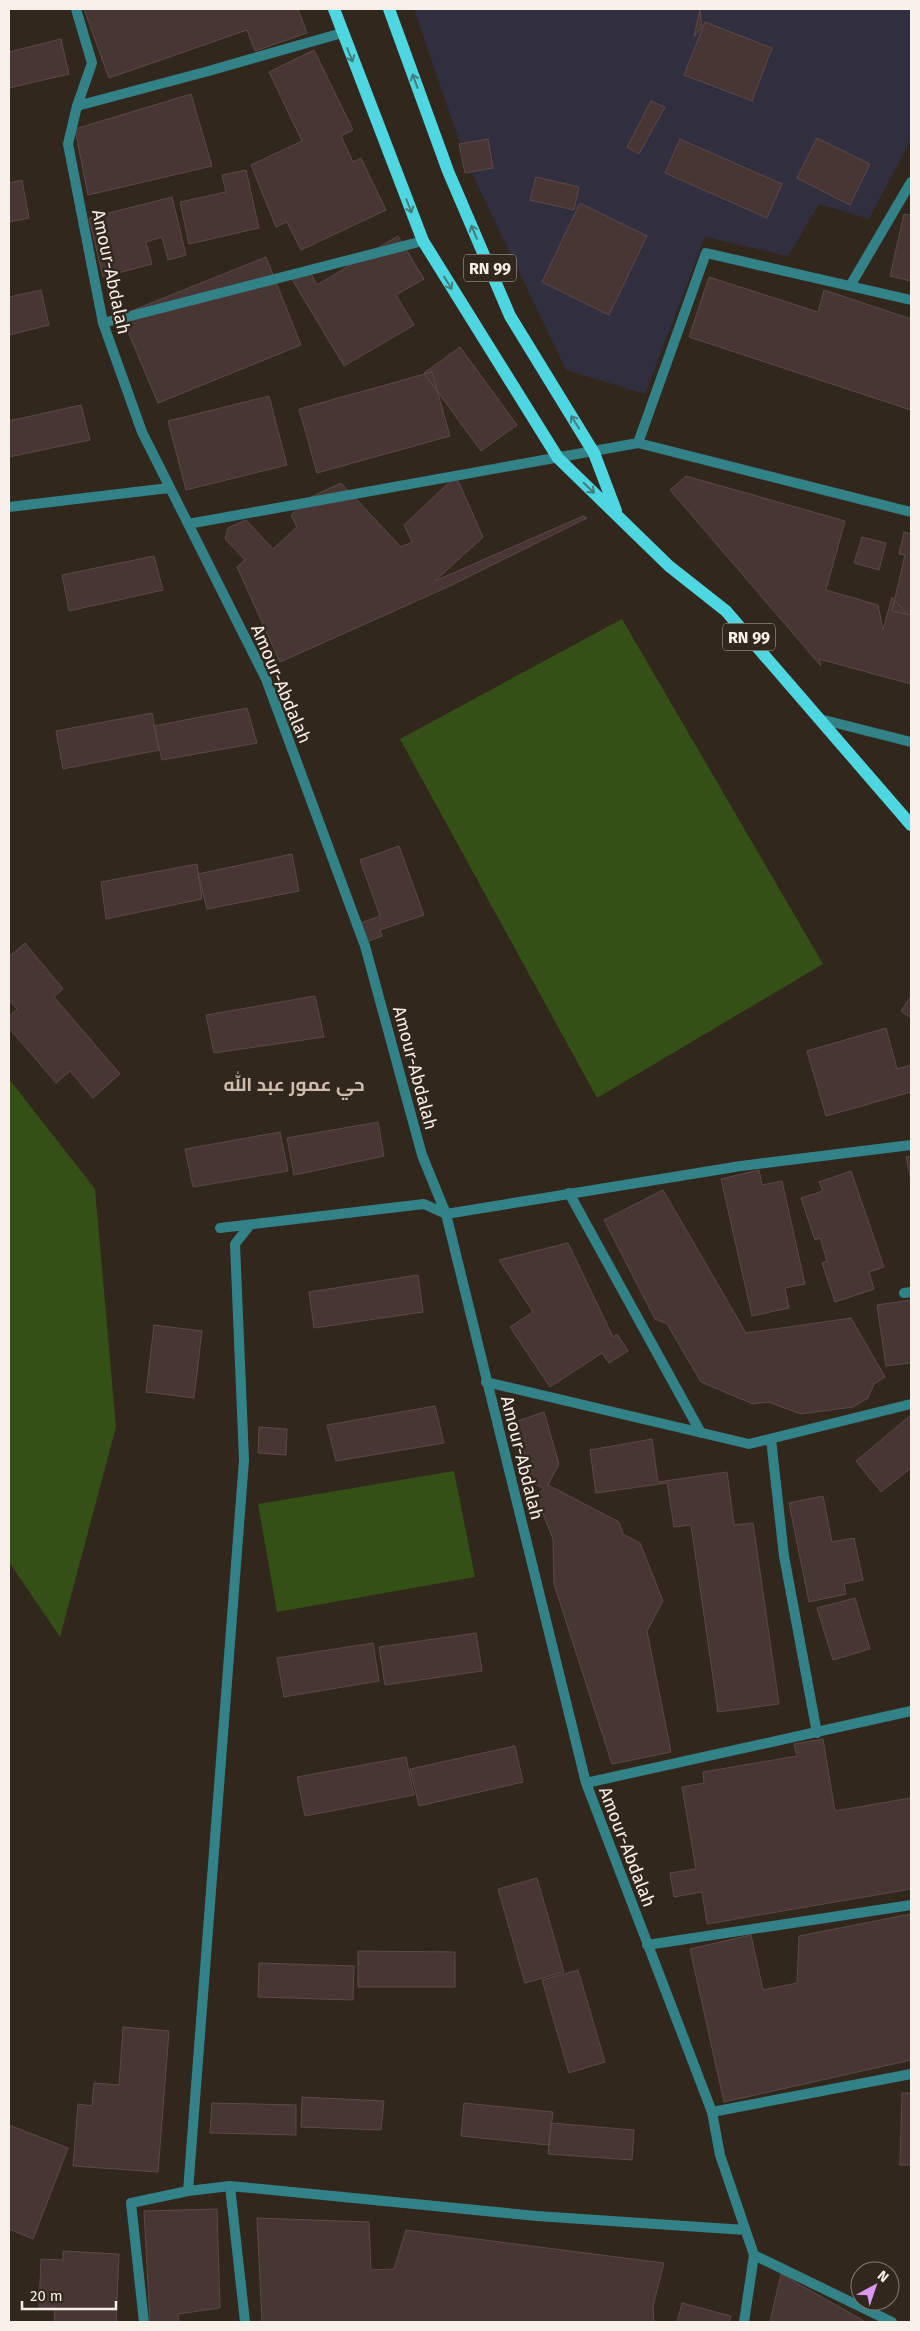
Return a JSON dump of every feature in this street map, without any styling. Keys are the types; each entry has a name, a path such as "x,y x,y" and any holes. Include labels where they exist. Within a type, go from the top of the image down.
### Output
{"main road":[{"name":"RN 99","path":"334,9 423,241 558,458 669,566 726,612 911,825"},
{"name":"RN 99","path":"389,9 448,171 510,316 594,453 616,514"}],"street":[{"name":"Amour-Abdalah","path":"76,9 92,63 77,106 68,144 103,324 142,432 266,679 365,946 422,1155 446,1214 586,1783 712,2112 720,2155 754,2255"},
{"path":"77,106 342,33"},
{"path":"850,286 911,182"},
{"path":"103,324 423,241"},
{"path":"638,443 706,253 911,300"},
{"path":"188,524 594,453 638,443 911,512"},
{"path":"9,507 169,488"},
{"path":"820,719 911,742"},
{"path":"220,1228 424,1204 446,1214 741,1166 911,1145"},
{"path":"569,1193 701,1433"},
{"path":"188,2191 244,1460 234,1244 250,1225"},
{"path":"486,1382 749,1444 911,1404"},
{"path":"771,1439 784,1556 817,1733"},
{"path":"586,1783 911,1711"},
{"path":"647,1945 911,1905"},
{"path":"712,2112 911,2074"},
{"path":"230,2186 244,2322"},
{"path":"144,2322 131,2203 188,2191 230,2186 537,2216 745,2230"},
{"path":"744,2322 754,2255 892,2322"}],"shaded area":[{"path":"414,9 911,9 911,140 869,219 819,204 788,256 705,237 645,394 566,370 466,161"}],"green space":[{"path":"622,619 823,964 597,1098 400,739"},
{"path":"9,1079 95,1189 116,1427 60,1637 9,1562"},
{"path":"454,1471 475,1577 277,1612 258,1504"}],"building":[{"path":"84,9 298,9 307,33 255,51 247,30 109,78"},
{"path":"700,9 702,27 694,37"},
{"path":"705,22 772,48 752,101 684,75"},
{"path":"61,39 69,74 9,88 9,52"},
{"path":"314,50 353,130 341,136 353,162 361,158 386,210 301,250 287,222 276,227 251,165 302,141 269,72"},
{"path":"191,94 212,166 88,195 75,129"},
{"path":"651,101 665,107 639,154 627,147"},
{"path":"817,138 870,164 850,205 797,178"},
{"path":"488,139 493,168 465,173 459,144"},
{"path":"680,139 782,184 767,218 665,173"},
{"path":"246,170 259,228 189,244 180,202 226,192 222,175"},
{"path":"536,177 579,187 574,210 530,200"},
{"path":"22,180 29,218 9,222 9,183"},
{"path":"172,197 186,255 168,260 162,237 146,242 152,264 103,277 89,218"},
{"path":"580,203 647,236 609,315 542,282"},
{"path":"904,214 911,215 911,281 890,276"},
{"path":"398,236 424,279 396,295 414,325 344,366 290,276 307,266 317,285"},
{"path":"266,257 301,345 158,403 121,315"},
{"path":"709,277 818,312 824,290 911,319 911,410 689,337"},
{"path":"41,290 49,325 9,335 9,297"},
{"path":"460,347 517,425 481,451 424,373"},
{"path":"432,372 450,436 317,473 299,409"},
{"path":"269,396 287,465 186,490 168,421"},
{"path":"81,405 90,440 9,457 9,421"},
{"path":"456,476 483,537 435,581 583,516 587,518 452,585 280,662 237,567 245,560 225,539 228,528 246,520 273,549 297,527 291,515 311,497 341,483 401,547 412,542 404,525"},
{"path":"686,476 845,521 826,590 878,605 883,630 892,597 911,619 911,684 819,659 821,666 670,490"},
{"path":"904,532 911,534 911,615 892,611 905,555 899,554"},
{"path":"862,537 886,543 879,570 854,563"},
{"path":"154,556 163,590 69,611 62,575"},
{"path":"247,708 257,743 162,760 154,726"},
{"path":"152,713 159,750 63,769 56,731"},
{"path":"399,846 424,915 380,930 382,936 364,943 358,924 380,916 360,860"},
{"path":"292,854 299,891 207,909 198,874"},
{"path":"197,864 202,899 106,919 101,882"},
{"path":"25,943 63,989 54,997 120,1074 93,1098 70,1071 56,1083 9,1028 9,1016 17,1009 9,1000 9,957"},
{"path":"315,996 324,1037 214,1053 206,1015"},
{"path":"911,996 911,1018 901,1011"},
{"path":"886,1028 897,1069 911,1065 911,1092 826,1116 807,1051"},
{"path":"378,1122 384,1156 294,1175 287,1138"},
{"path":"280,1132 288,1171 193,1187 185,1149"},
{"path":"911,1156 911,1180 906,1157"},
{"path":"759,1170 762,1185 782,1181 805,1284 785,1288 789,1308 752,1316 721,1179"},
{"path":"851,1171 884,1267 869,1272 874,1289 835,1302 822,1263 827,1261 820,1238 815,1240 801,1198 823,1191 819,1182"},
{"path":"663,1190 746,1333 851,1318 885,1377 874,1384 868,1398 853,1407 801,1414 768,1402 753,1404 701,1382 667,1324 655,1319 604,1220"},
{"path":"568,1243 613,1337 617,1334 628,1351 609,1363 602,1353 550,1387 510,1327 533,1312 499,1260"},
{"path":"418,1275 423,1312 314,1328 309,1292"},
{"path":"911,1300 911,1363 886,1366 877,1305"},
{"path":"154,1325 202,1331 194,1398 146,1392"},
{"path":"435,1406 444,1443 336,1461 327,1425"},
{"path":"544,1412 559,1464 548,1485 619,1522 623,1534 640,1543 663,1601 647,1631 671,1752 612,1764 554,1584 553,1539 537,1499 543,1488 532,1483 509,1424"},
{"path":"911,1415 911,1468 881,1492 856,1461"},
{"path":"259,1427 287,1429 286,1455 258,1453"},
{"path":"652,1439 658,1482 727,1472 734,1525 753,1523 779,1704 718,1712 691,1525 674,1527 667,1483 596,1493 590,1450"},
{"path":"823,1496 832,1542 854,1538 863,1580 844,1584 846,1594 809,1602 789,1503"},
{"path":"855,1598 870,1649 833,1660 817,1608"},
{"path":"476,1633 482,1671 385,1685 379,1647"},
{"path":"373,1643 379,1681 284,1697 277,1658"},
{"path":"823,1739 835,1811 911,1798 911,1889 707,1924 702,1892 674,1897 670,1873 696,1869 682,1787 704,1783 703,1772 797,1756 794,1744"},
{"path":"515,1746 523,1782 419,1806 410,1769"},
{"path":"406,1757 414,1795 305,1816 297,1777"},
{"path":"537,1878 564,1972 525,1983 498,1889"},
{"path":"911,1914 911,2060 724,2102 690,1949 751,1935 763,1990 797,1983 799,1936"},
{"path":"358,1951 455,1952 455,1987 358,1987"},
{"path":"259,1963 354,1966 353,2000 258,1997"},
{"path":"578,1970 605,2062 569,2073 542,1980"},
{"path":"123,2027 169,2031 158,2172 73,2166 78,2104 92,2106 94,2083 119,2085"},
{"path":"902,2093 911,2093 911,2165 900,2165"},
{"path":"302,2097 384,2101 381,2130 301,2127"},
{"path":"212,2103 296,2105 296,2135 210,2133"},
{"path":"464,2103 553,2112 549,2145 461,2136"},
{"path":"551,2123 634,2130 632,2160 548,2154"},
{"path":"9,2125 68,2148 33,2239 9,2229"},
{"path":"217,2209 220,2308 178,2314 179,2322 150,2322 144,2211"},
{"path":"257,2218 369,2222 371,2270 394,2269 406,2230 664,2263 653,2306 654,2322 262,2322"},
{"path":"63,2251 119,2254 116,2322 54,2322 55,2307 39,2307 41,2259 63,2260"},
{"path":"781,2274 866,2322 770,2322"},
{"path":"682,2303 731,2316 729,2322 677,2322"}],"district":[{"name":"حي عمور عبد الله","path":"294,1084"}]}
